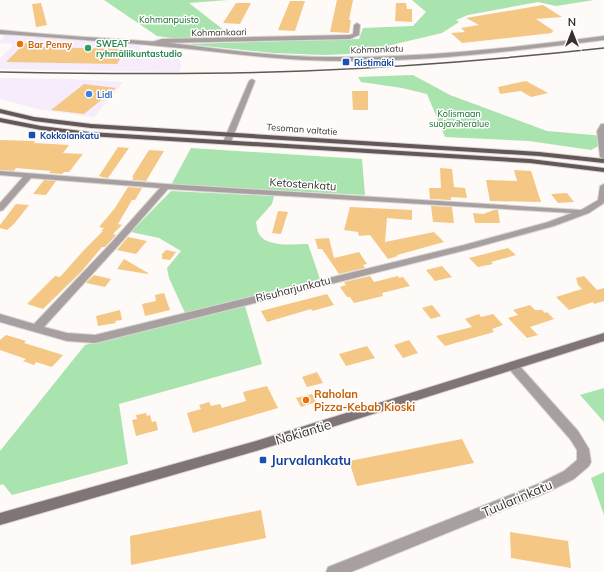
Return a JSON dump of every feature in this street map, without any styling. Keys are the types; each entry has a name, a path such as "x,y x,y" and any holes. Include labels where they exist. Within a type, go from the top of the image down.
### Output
{"main road":[{"name":"Tesoman valtatie","path":"0,111 34,119 77,125 539,154 604,161"},
{"name":"Tesoman valtatie","path":"0,120 64,131 530,162 604,170"},
{"name":"Nokiantie","path":"0,519 256,446 604,337"}],"street":[{"name":"Kohmankaari","path":"0,32 152,43 162,41 350,37 356,35 357,25"},
{"name":"Kohmankatu","path":"152,43 271,56 346,59 488,51 604,38"},
{"path":"227,142 252,81"},
{"path":"604,126 601,131 604,157"},
{"name":"Ketostenkatu","path":"0,173 166,186 586,211 604,208"},
{"path":"0,208 29,176"},
{"path":"36,328 114,245 166,186"},
{"path":"586,211 602,201 604,186"},
{"name":"Risuharjunkatu","path":"0,318 67,337 95,339 467,246 551,224 586,211"},
{"name":"Tuularinkatu","path":"333,572 543,488 569,475 584,462 583,449 574,435 514,366"}],"shaded area":[{"path":"3,35 141,44 140,50 178,53 181,67 179,72 0,69 0,58 13,45 10,43 0,44 0,40 4,38"},
{"path":"0,78 70,79 123,82 94,117 41,110 0,99"}],"green space":[{"name":"Kohmanpuisto","path":"104,0 228,0 189,3 234,38 171,38 157,36"},
{"path":"412,0 594,0 556,6 538,2 468,15 456,20 459,22 442,33 391,45 373,53 324,55 274,53 185,44 359,39 363,28 413,26 426,12"},
{"name":"Kolismaan suojaviheralue","path":"413,75 450,95 547,131 604,136 604,143 591,150 529,141 445,137 427,94 402,88 361,82 358,77"},
{"path":"191,148 362,159 365,195 171,185"},
{"path":"171,191 274,196 272,204 256,222 259,234 268,241 275,243 289,245 308,244 320,279 185,313 169,278 167,268 181,251 159,238 131,232"},
{"path":"245,306 262,364 119,404 128,464 12,495 3,484 0,485 0,451 85,345"},
{"path":"604,388 604,422 580,395"},
{"path":"604,472 604,515 591,478"}],"building":[{"path":"337,0 353,0 349,20 351,20 349,33 330,32"},
{"path":"290,1 305,1 295,31 278,30"},
{"path":"41,3 47,25 36,27 32,4"},
{"path":"236,3 251,3 240,24 223,23"},
{"path":"396,3 406,3 407,9 412,9 412,22 395,21"},
{"path":"543,5 562,17 536,19 554,31 551,32 552,33 462,43 451,33 465,32 461,28 479,25 466,18"},
{"path":"25,43 41,43 37,47 126,49 117,64 6,62"},
{"path":"526,81 548,93 531,97 521,91 500,94 498,87"},
{"name":"Lidl","path":"84,84 116,88 84,114 51,110"},
{"path":"352,91 368,91 368,110 353,110"},
{"path":"0,140 35,141 34,143 69,145 63,153 83,154 69,172 64,172 62,174 49,173 51,171 16,168 14,171 0,170"},
{"path":"118,147 129,148 108,178 99,176"},
{"path":"149,150 164,151 146,181 132,180 134,177 132,177"},
{"path":"440,168 452,169 454,187 465,188 467,198 451,197 451,200 430,199 429,188 441,188"},
{"path":"514,170 531,171 541,202 490,201 486,180 517,181"},
{"path":"44,180 56,181 46,195 33,194"},
{"path":"128,187 142,188 135,200 132,200 118,224 122,225 113,234 116,235 105,247 102,247 81,272 43,309 27,304 55,276 60,277 103,231 101,231 104,228 99,227 115,208"},
{"path":"567,193 574,202 558,203 551,194"},
{"path":"16,204 29,205 14,224 7,230 0,228 0,225"},
{"path":"431,206 452,207 454,223 433,222"},
{"path":"350,207 412,210 412,220 387,218 385,242 434,232 444,242 397,255 398,256 388,259 370,235 359,236 358,232 344,230"},
{"path":"498,210 500,223 475,223 473,213 483,214"},
{"path":"278,211 288,212 281,234 272,233"},
{"path":"128,237 147,241 136,254 117,250"},
{"path":"329,238 334,258 359,252 367,264 363,265 365,268 339,274 322,249 318,249 315,239"},
{"path":"508,248 516,255 491,262 493,264 478,267 469,258"},
{"path":"166,250 176,252 170,260 162,259 162,254"},
{"path":"124,259 148,273 148,274 117,269"},
{"path":"442,266 452,277 435,281 426,270"},
{"path":"94,275 111,279 105,287 86,283"},
{"path":"370,276 374,282 398,276 399,278 403,277 410,286 382,293 383,296 354,303 350,297 347,297 340,287 346,285 344,282"},
{"path":"584,276 597,290 604,288 604,301 594,304 593,302 569,310 556,297 582,289 578,285 576,278"},
{"path":"164,293 170,310 145,316 142,304 156,301 155,295"},
{"path":"327,294 334,305 312,311 311,309 267,322 261,311"},
{"path":"432,305 441,316 431,319 422,308"},
{"path":"530,305 535,310 542,310 545,313 547,312 554,319 530,327 538,335 527,338 508,318 518,315 513,310"},
{"path":"120,310 122,320 115,321 116,323 98,326 96,316"},
{"path":"479,314 481,317 493,314 503,325 492,329 494,332 445,346 436,336 472,327 465,319"},
{"path":"6,335 26,341 24,343 63,355 52,367 36,362 34,365 23,361 26,359 0,350 0,340"},
{"path":"409,340 418,353 403,358 394,345"},
{"path":"367,346 375,358 346,366 339,354"},
{"path":"317,372 323,383 307,387 302,377"},
{"path":"267,386 278,408 193,433 187,413 201,409 199,405 209,402 211,406 220,404 222,408 246,401 243,392"},
{"name":"Raholan Pizza-Kebab Kioski","path":"312,394 316,402 301,407 296,398"},
{"path":"146,413 147,416 150,415 152,422 156,421 158,430 136,436 132,420 137,419 136,415"},
{"path":"462,439 474,463 357,486 349,461"},
{"path":"261,510 266,538 131,565 130,536"},
{"path":"510,532 568,541 571,568 511,558"}],"railway":[{"path":"0,72 152,74 304,71 454,62 604,48"}],"place":[{"name":"Bar Penny","path":"20,44"},
{"name":"SWEAT ryhmäliikuntastudio","path":"88,48"},
{"name":"Ristimäki","path":"346,62"},
{"name":"Lidl","path":"89,94"},
{"name":"Kokkolankatu","path":"32,135"},
{"name":"Raholan Pizza-Kebab Kioski","path":"306,400"},
{"name":"Jurvalankatu","path":"263,460"}]}
